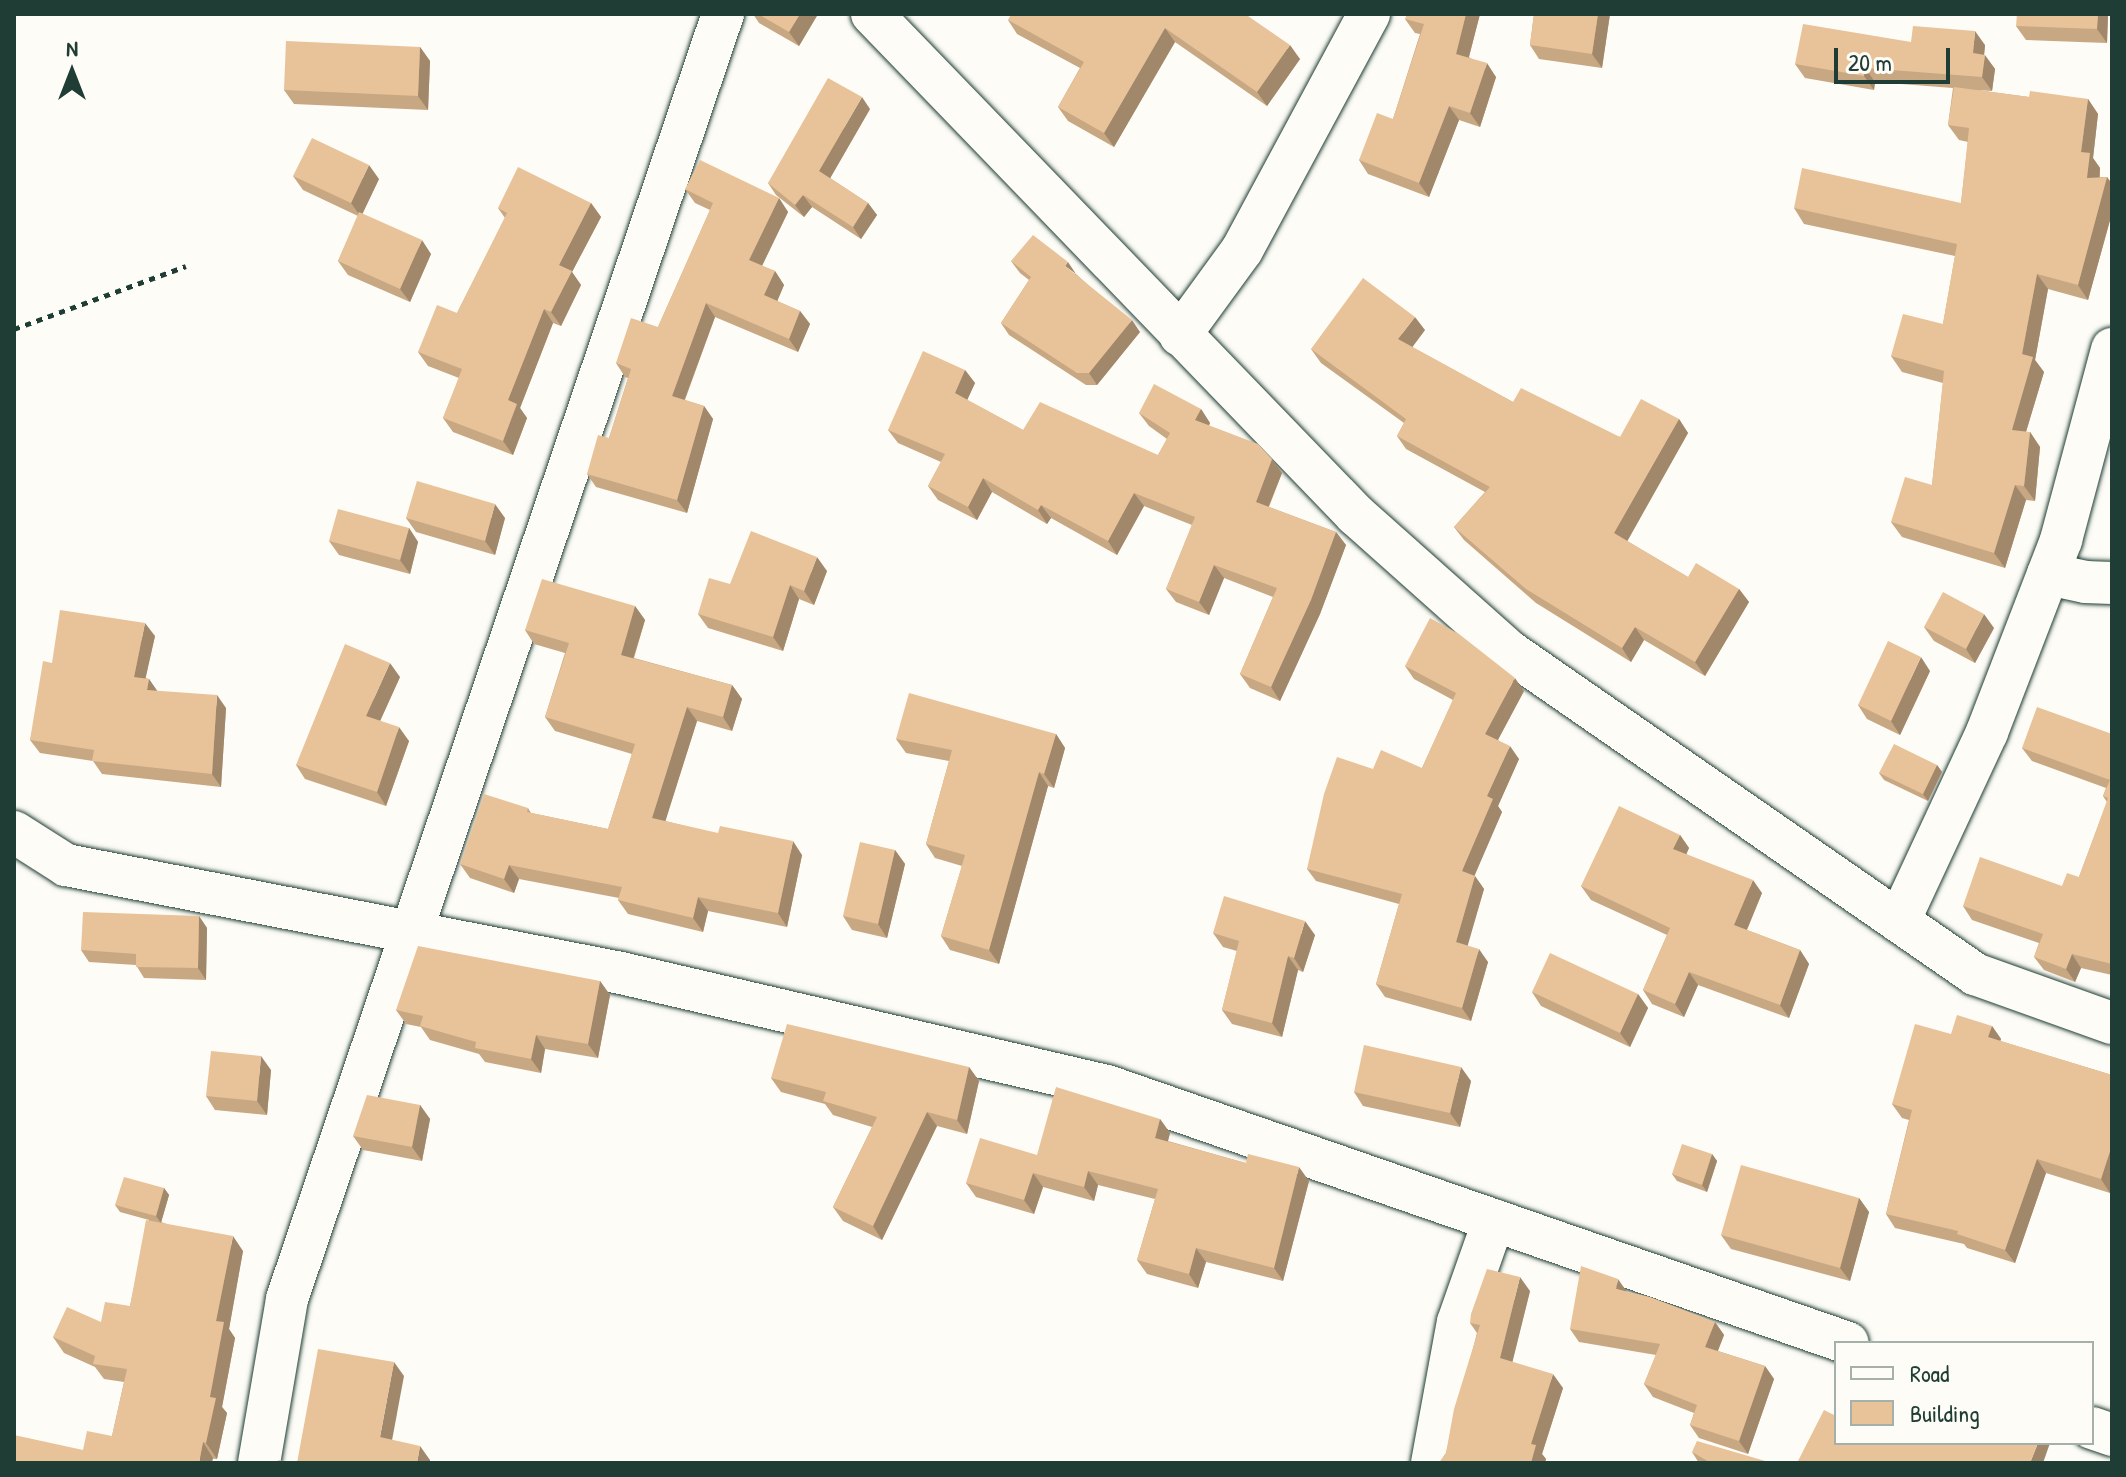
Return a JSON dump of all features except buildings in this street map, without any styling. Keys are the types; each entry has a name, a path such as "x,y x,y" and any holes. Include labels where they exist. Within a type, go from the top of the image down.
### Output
{"street":[{"path":"259,1463 287,1299 723,14"},
{"path":"872,14 1356,515 1510,652 1975,974 2112,1023"},
{"path":"1180,335 1242,250 1369,14"},
{"path":"1899,921 1987,732 2061,540 2112,349"},
{"path":"2048,574 2085,582 2112,583"},
{"path":"14,832 66,865 621,973 1107,1086 1842,1341"},
{"path":"1432,1463 1458,1322 1494,1220"}],"path":[{"path":"14,329 186,266"}]}
